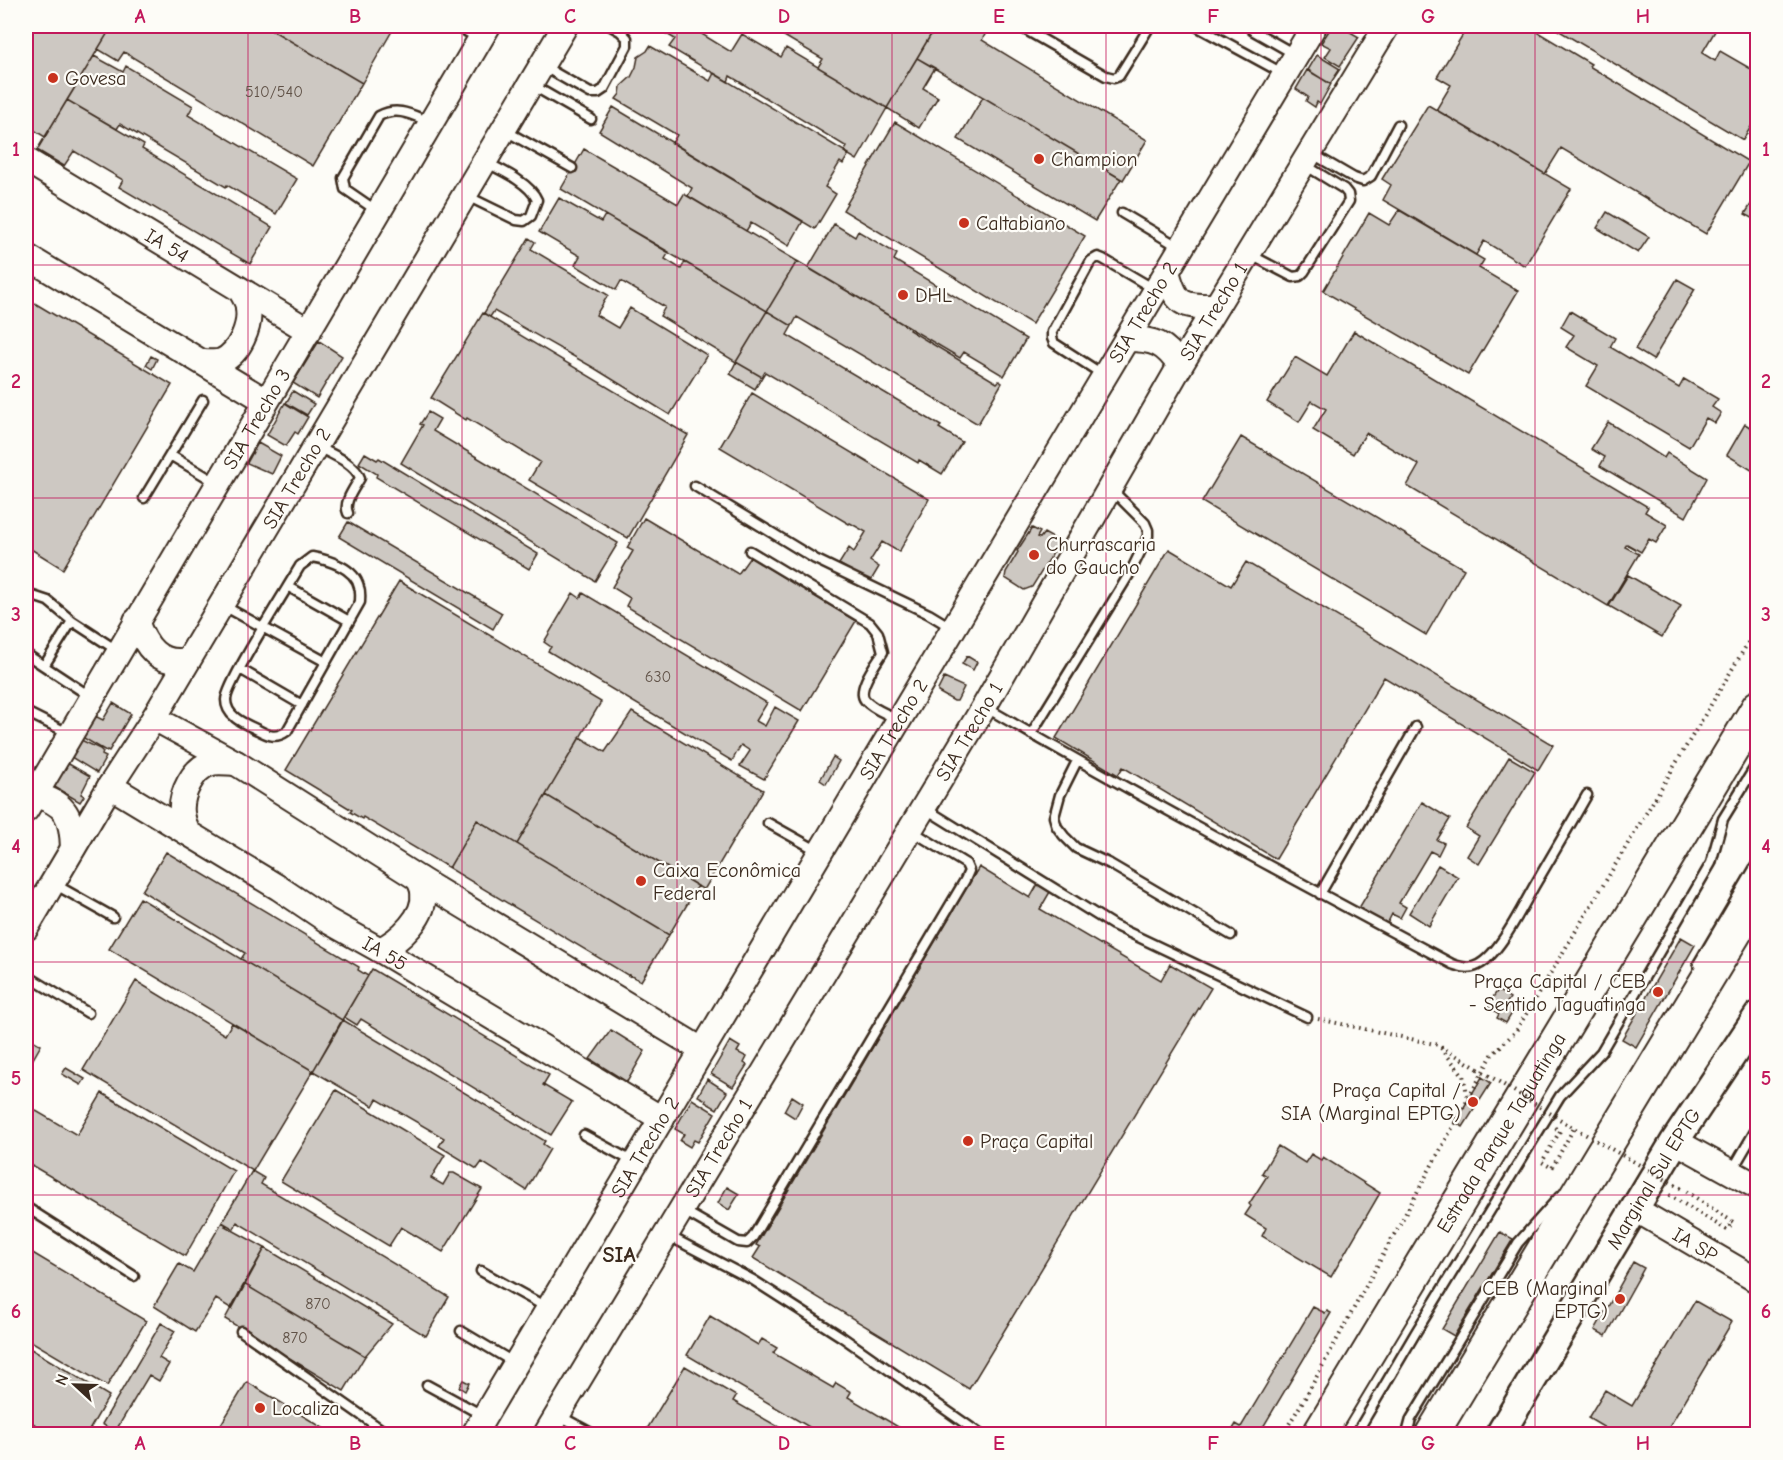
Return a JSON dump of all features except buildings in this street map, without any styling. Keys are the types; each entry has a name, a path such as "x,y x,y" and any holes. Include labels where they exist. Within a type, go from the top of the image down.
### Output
{"highway":[{"name":"Estrada Parque Taguatinga","path":"1319,1434 1758,707"},
{"path":"1432,1434 1758,895"}],"main road":[{"name":"SIA Trecho 2","path":"26,928 110,786 154,718 565,26"},
{"name":"SIA Trecho 2","path":"479,1426 1314,26"},
{"name":"SIA Trecho 1","path":"552,1424 984,707 1180,366 1388,26"},
{"name":"SIA Trecho 3","path":"30,803 69,733 484,32"},
{"name":"IA 54","path":"26,160 309,331"},
{"path":"26,256 266,401"},
{"path":"1162,281 1183,303 1195,307 1216,306"},
{"path":"203,362 220,362 232,354 240,342 248,323 248,307 241,291"},
{"path":"1127,339 1145,339 1160,344 1170,352 1180,366"},
{"path":"136,621 141,634 156,655 168,661 188,660"},
{"path":"154,718 236,763 419,879 702,1050"},
{"path":"187,832 182,812 185,793 195,774 203,766 213,762 236,763"},
{"name":"IA 55","path":"110,786 279,888 328,921 662,1119"},
{"path":"30,803 47,798 60,806 69,818 73,848"},
{"path":"380,951 400,938 417,918 424,893 419,879"},
{"name":"Marginal Sul EPTG","path":"1500,1434 1676,1141 1758,1016"},
{"path":"1676,1141 1758,1187"},
{"name":"IA SP","path":"1635,1209 1758,1281"}],"lane":[{"path":"458,26 484,32"},
{"path":"536,75 590,93 597,93 604,89 627,46 627,38 611,26"},
{"path":"1019,26 1106,76 1114,78 1119,76 1150,26"},
{"path":"1196,26 1291,65"},
{"path":"1248,26 1291,65"},
{"path":"536,75 591,119"},
{"path":"378,211 345,189 343,178 379,116 389,111 404,112 430,122"},
{"path":"1307,158 1363,181 1371,176 1398,125"},
{"path":"503,130 572,168"},
{"path":"1248,254 1293,277 1300,276 1349,201 1344,189 1307,158"},
{"path":"465,195 516,220 524,221 531,216 537,200 534,192 503,171 484,162"},
{"path":"1122,213 1181,249"},
{"path":"1104,376 1054,343 1052,338 1052,332 1091,261 1098,257 1162,281"},
{"path":"144,498 203,400"},
{"path":"316,446 344,461 358,473 360,478 346,502 345,508 348,513"},
{"path":"170,455 218,483"},
{"path":"695,486 815,559 929,614 953,629"},
{"path":"1031,734 1130,573 1148,536 1145,524 1110,488"},
{"path":"750,551 870,623 878,633 883,652 862,688 862,696 866,702 898,720"},
{"path":"312,558 323,559 353,576 359,586 360,602 349,621 287,731 280,736 270,737 239,721 228,710 226,699 240,669 300,566 312,558"},
{"path":"288,587 349,621"},
{"path":"26,599 30,595 48,601 72,621 118,651"},
{"path":"221,604 326,662"},
{"path":"45,666 72,621"},
{"path":"26,654 91,697"},
{"path":"240,669 302,705"},
{"path":"984,707 1077,761 1320,894 1462,968 1472,968 1488,959 1508,932 1587,795"},
{"path":"26,712 69,733"},
{"path":"1320,894 1416,728"},
{"path":"1077,761 1060,795 1054,817 1057,827 1064,836 1076,848 1110,864 1231,935"},
{"path":"1356,1434 1560,1096 1600,1052 1607,1041 1711,863 1723,819 1758,762"},
{"path":"923,808 1113,925 1307,1017"},
{"path":"768,824 820,852"},
{"path":"681,1209 738,1242 747,1243 753,1237 969,871 966,864 910,829"},
{"path":"1692,974 1758,862"},
{"path":"53,883 112,917"},
{"path":"26,975 88,1013"},
{"path":"1731,1172 1758,1126"},
{"path":"584,1135 635,1163"},
{"path":"1407,1434 1411,1419 1518,1243 1568,1187"},
{"path":"26,1207 134,1276"},
{"path":"666,1234 753,1280 842,1337 980,1434"},
{"path":"481,1271 549,1308"},
{"path":"241,1331 388,1434"},
{"path":"461,1331 516,1364"},
{"path":"427,1385 479,1426"},
{"path":"552,1424 593,1434"}],"path":[{"path":"1283,1434 1305,1398 1492,1055 1516,1031 1758,626"},
{"path":"1307,1017 1439,1045 1733,1222 1727,1230 1668,1195"},
{"path":"1439,1045 1463,1075 1468,1099"},
{"path":"1551,1125 1560,1131 1542,1162 1552,1168 1574,1128"}],"place":[{"name":"Govesa","path":"53,78"},
{"name":"Champion","path":"1039,159"},
{"name":"Caltabiano","path":"964,223"},
{"name":"DHL","path":"903,295"},
{"name":"Churrascaria do Gaucho","path":"1034,555"},
{"name":"Caixa Econômica Federal","path":"641,881"},
{"name":"Praça Capital / CEB - Sentido Taguatinga","path":"1658,992"},
{"name":"Praça Capital / SIA (Marginal EPTG)","path":"1473,1102"},
{"name":"Praça Capital","path":"968,1141"},
{"name":"CEB (Marginal EPTG)","path":"1620,1299"},
{"name":"Localiza","path":"260,1408"}],"district":[{"name":"SIA","path":"619,1255"}]}
